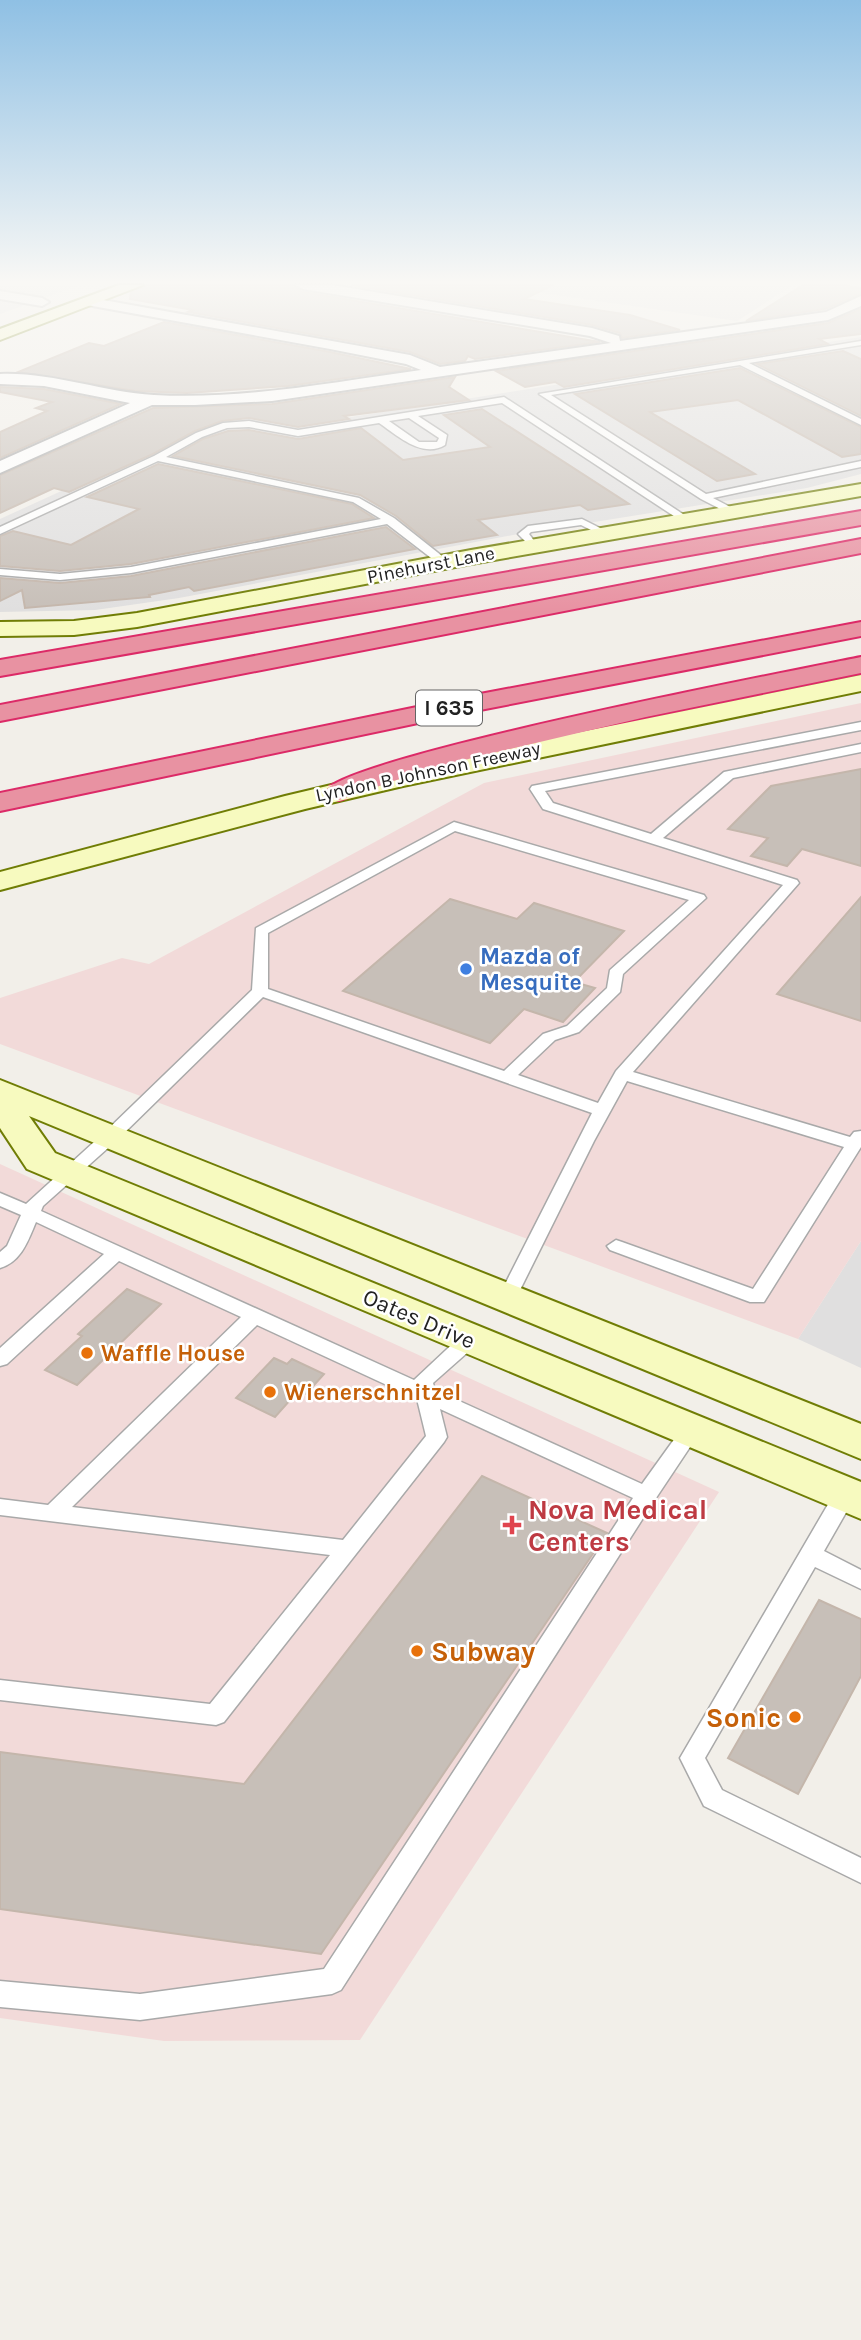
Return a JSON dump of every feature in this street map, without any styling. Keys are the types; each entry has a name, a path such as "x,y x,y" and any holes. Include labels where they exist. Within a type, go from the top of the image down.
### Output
{"highway":[{"path":"0,668 861,519"},
{"path":"0,713 861,546"},
{"name":"I 635","path":"0,802 480,702 861,629"},
{"path":"339,791 374,775 528,736 676,702 861,665"}],"main road":[{"name":"Pinehurst Lane","path":"0,629 74,628 137,620 434,555 533,546 607,534 679,515 732,512 861,490"},
{"name":"Lyndon B Johnson Freeway","path":"0,881 339,791 507,754 861,683"},
{"path":"0,1091 861,1442"},
{"name":"Oates Drive","path":"0,1106 12,1118 41,1161 853,1498"},
{"path":"469,1340 507,1298"}],"street":[{"path":"115,394 149,400 193,401 285,394"},
{"path":"0,468 149,400"}],"lane":[{"path":"543,394 704,497 732,512"},
{"path":"805,394 861,422"},
{"path":"0,531 157,458 199,435 226,425 250,424 298,433 504,400 679,515"},
{"path":"381,419 417,445 440,445 444,437 410,415"},
{"path":"157,458 356,500 390,520 434,555"},
{"path":"704,497 861,464"},
{"path":"0,572 60,577 131,570 390,520"},
{"path":"507,1298 601,1110 622,1074 792,883 548,806 537,789 861,726"},
{"path":"653,839 729,775 861,748"},
{"path":"0,1262 15,1249 35,1203 111,1136 260,991 261,931 454,826 699,898 615,973 615,989 573,1029 549,1037 507,1077"},
{"path":"260,991 601,1110"},
{"path":"617,1246 757,1297 858,1140 622,1074"},
{"path":"0,1199 646,1495"},
{"path":"0,1359 117,1253"},
{"path":"53,1513 254,1316"},
{"path":"0,1690 216,1715 437,1437 423,1381 469,1340"},
{"path":"0,1994 140,2007 332,1981 646,1495 690,1432"},
{"path":"853,1498 811,1555 692,1758 713,1798 861,1871"},
{"path":"0,1507 349,1549"},
{"path":"811,1555 861,1580"}],"shaded area":[{"path":"496,394 861,394 861,474 807,488 513,535 179,598 95,610 0,612 0,519 241,411 300,425"},
{"path":"861,703 861,1241 798,1339 0,1044 0,998 122,958 149,964 484,783"},
{"path":"0,1164 719,1492 360,2040 164,2041 0,2018"},
{"path":"861,1241 861,1368 798,1339"}],"building":[{"path":"11,394 71,394 121,404 0,458 0,432 47,411 36,408 52,402"},
{"path":"338,394 460,394 469,400 344,416 349,419 298,427 249,418 222,421 195,431 153,454 69,492 54,488 0,513 0,475 153,408 272,404"},
{"path":"575,394 794,394 861,427 861,454 842,457 738,400 650,412 755,474 717,481"},
{"path":"817,394 861,394 861,416"},
{"path":"482,409 629,504 588,510 580,505 478,520 497,535 433,546 396,516 360,495 173,456 203,439 228,431 249,430 298,439 361,428 403,460 490,447 444,415"},
{"path":"158,464 352,504 374,518 131,564 60,571 0,566 0,536 13,531 71,545 139,509 87,497"},
{"path":"386,527 415,549 194,591 189,587 149,595 150,597 25,608 22,590 0,601 0,578 60,583 131,576"},
{"path":"861,769 861,866 802,849 787,866 751,856 768,838 728,829 771,786"},
{"path":"861,897 861,1021 777,994"},
{"name":"Mazda of Mesquite","path":"450,899 517,919 534,903 624,931 574,982 595,988 563,1022 524,1009 490,1043 343,991"},
{"name":"Waffle House","path":"127,1289 161,1304 77,1385 45,1370 82,1336 78,1334"},
{"name":"Wienerschnitzel","path":"274,1358 287,1364 292,1359 324,1374 306,1394 299,1390 275,1417 236,1398"},
{"path":"482,1476 607,1533 321,1954 0,1909 0,1752 244,1784"},
{"name":"Sonic","path":"819,1600 861,1619 861,1676 798,1794 728,1758"}],"place":[{"name":"Mazda of Mesquite","path":"466,969"},
{"name":"Waffle House","path":"87,1353"},
{"name":"Wienerschnitzel","path":"270,1392"},
{"name":"Nova Medical Centers","path":"512,1525"},
{"name":"Subway","path":"417,1651"},
{"name":"Sonic","path":"795,1717"}]}
